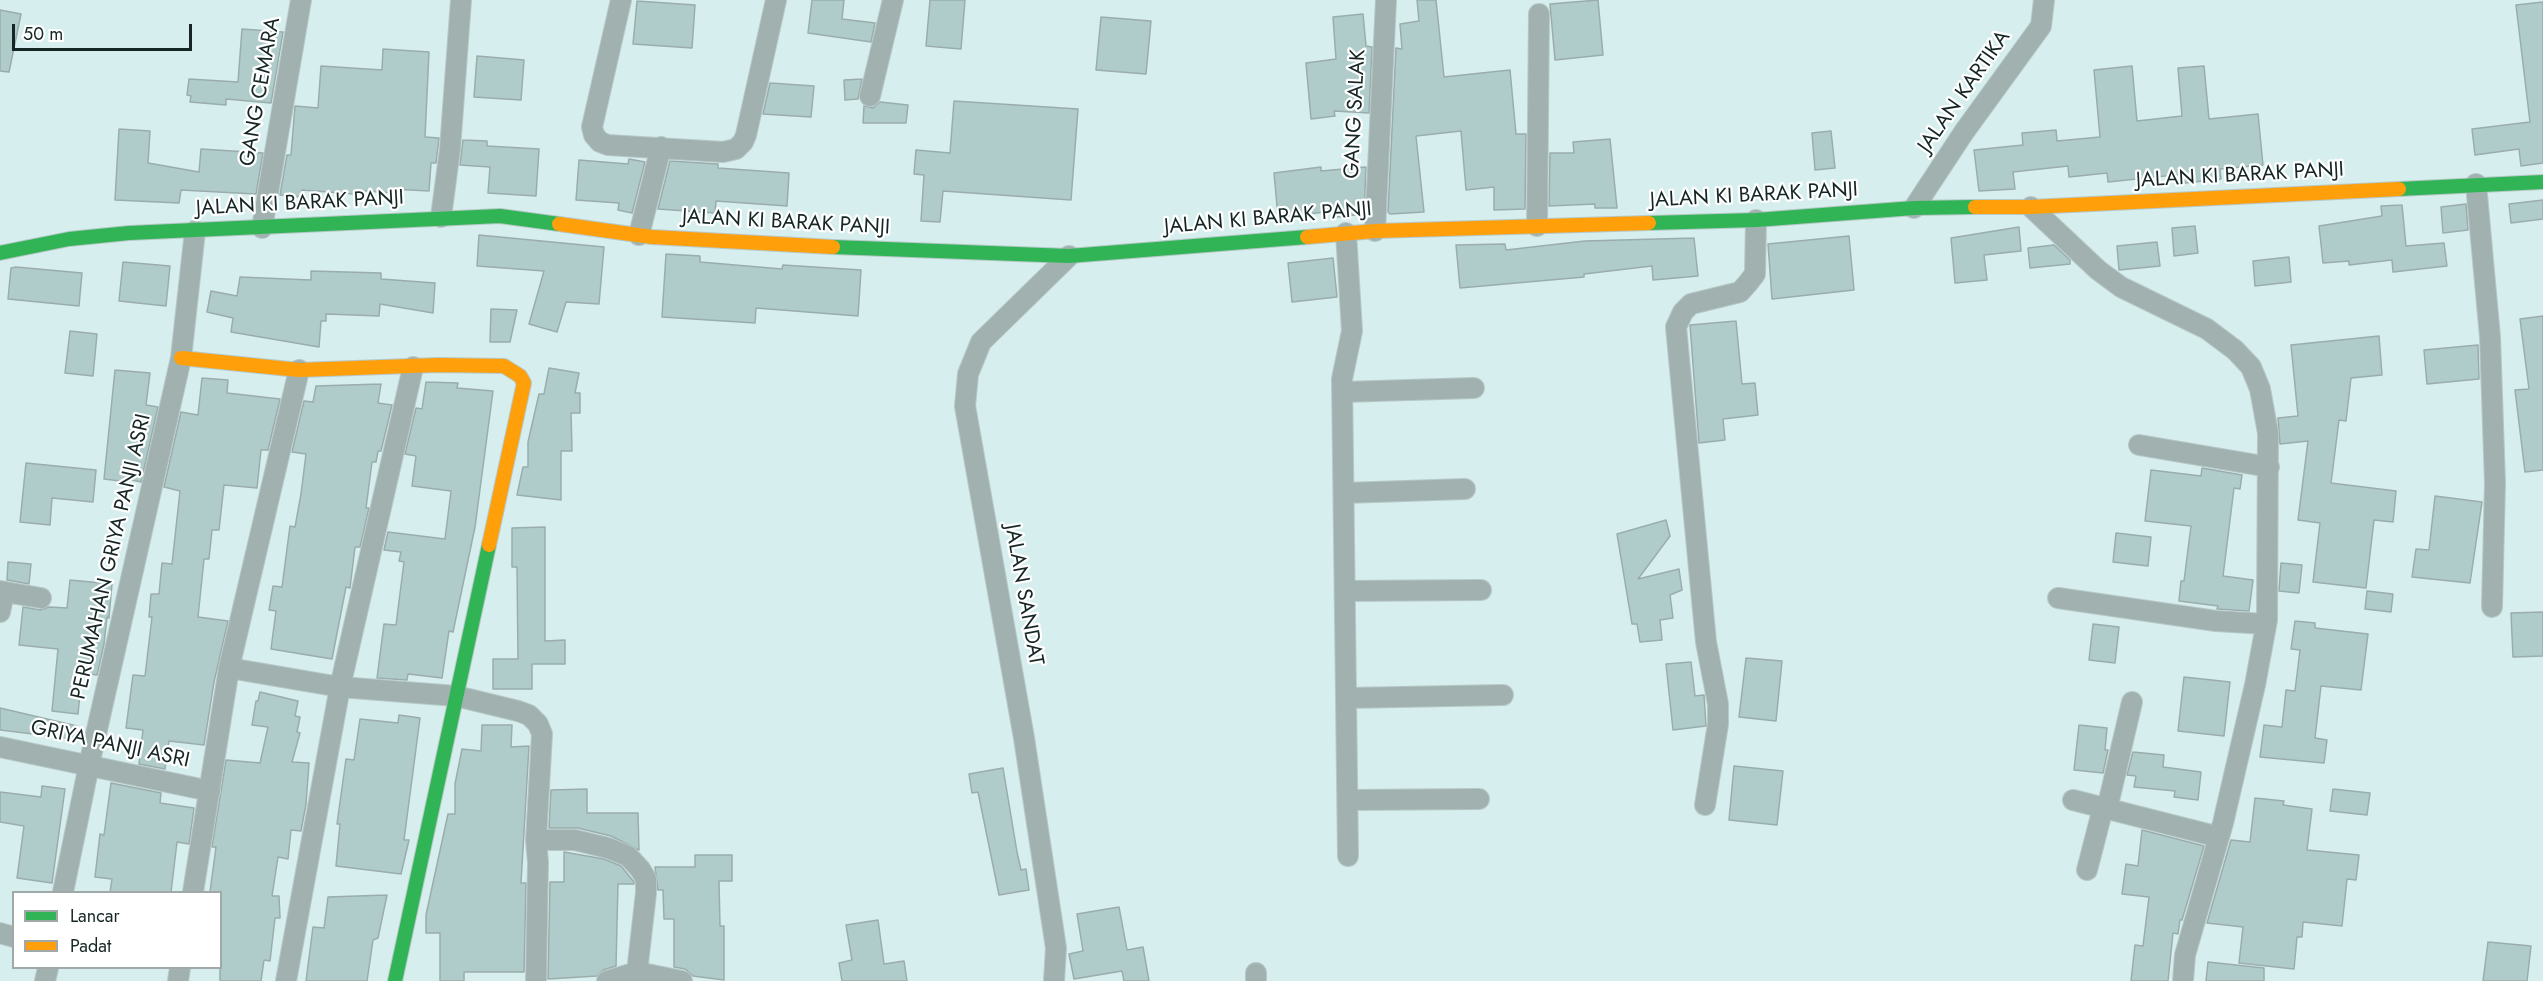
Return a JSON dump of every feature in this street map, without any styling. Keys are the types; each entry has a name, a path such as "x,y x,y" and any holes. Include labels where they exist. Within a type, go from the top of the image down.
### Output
{"street":[{"name":"GANG CEMARA","path":"262,228 301,0"},
{"path":"441,218 450,149 461,0"},
{"path":"621,0 592,127 600,142 608,145 723,152 736,149 743,142 776,0"},
{"path":"870,96 893,0"},
{"name":"GANG SALAK","path":"1374,231 1386,0"},
{"name":"JALAN KARTIKA","path":"1914,208 1964,132 2041,26 2044,0"},
{"path":"1537,226 1539,14"},
{"path":"639,235 661,147"},
{"name":"JALAN KI BARAK PANJI","path":"0,253 69,239 129,232 195,231 500,216 639,235 908,250 1069,256 1374,231 1756,220 1914,208 2031,207 2543,182"},
{"path":"2476,184 2490,337 2495,483 2492,606"},
{"path":"2031,207 2098,270 2121,287 2207,329 2235,350 2251,367 2260,389 2268,433 2269,467 2266,624 2255,685 2219,837 2185,955 2183,981"},
{"path":"1706,805 1718,724 1718,704 1706,642 1676,327 1683,312 1691,304 1740,292 1755,274 1756,220"},
{"name":"PERUMAHAN GRIYA PANJI ASRI","path":"63,891 89,765 181,358 195,231"},
{"path":"1346,233 1352,331 1342,379 1348,856"},
{"name":"JALAN SANDAT","path":"1054,981 1056,948 1024,738 965,406 968,374 981,342 1069,256"},
{"path":"181,358 299,370 438,365 504,366 520,376 524,383 395,981"},
{"path":"286,981 340,687 413,367"},
{"path":"193,891 229,668 299,370"},
{"path":"1342,392 1474,388"},
{"path":"2139,445 2269,467"},
{"path":"1344,493 1465,489"},
{"path":"1345,591 1481,590"},
{"path":"0,612 2,592 41,598"},
{"path":"2058,597 2216,621 2266,624"},
{"path":"229,668 340,687 456,696 518,711 529,715 538,724 542,734 536,840 538,862 536,981"},
{"path":"1347,698 1503,695"},
{"path":"2087,870 2132,702"},
{"name":"GRIYA PANJI ASRI","path":"0,747 210,791"},
{"path":"1348,800 1479,799"},
{"path":"2073,800 2219,837"},
{"path":"536,840 575,840 609,848 628,856 640,869 646,879 646,893 638,972"},
{"path":"607,981 638,972 682,981"}],"building":[{"path":"812,0 844,0 842,19 875,23 871,42 808,33"},
{"path":"930,0 965,0 961,49 926,46"},
{"path":"1417,0 1436,0 1444,77 1510,70 1516,134 1526,134 1525,209 1494,210 1494,187 1466,190 1461,131 1416,136 1424,212 1390,214 1388,212 1396,48 1402,49 1400,24 1419,21"},
{"path":"1598,0 1603,55 1555,60 1550,4"},
{"path":"637,1 695,5 692,48 633,44"},
{"path":"2543,2 2543,163 2521,166 2519,149 2475,155 2472,129 2530,122 2516,5"},
{"path":"0,10 21,14 9,72 0,71"},
{"path":"1363,14 1366,46 1372,47 1369,113 1334,111 1335,116 1311,119 1306,63 1336,59 1333,17"},
{"path":"1101,17 1151,21 1146,74 1096,70"},
{"path":"242,29 283,32 271,103 226,99 226,105 190,102 191,96 187,95 189,79 238,82"},
{"path":"383,49 429,52 425,137 439,138 436,163 431,163 429,191 391,189 391,193 354,190 354,194 302,190 301,197 280,195 287,155 291,155 295,106 318,108 321,66 382,70"},
{"path":"477,56 524,60 521,100 474,97"},
{"path":"2132,66 2137,121 2182,116 2178,68 2204,66 2209,119 2258,114 2263,165 2220,169 2221,179 2185,183 2184,174 2108,182 2107,173 2069,177 2068,166 2013,172 2015,189 1979,191 1974,150 2023,145 2022,133 2056,130 2057,141 2100,137 2094,70"},
{"path":"862,79 858,99 845,100 844,80"},
{"path":"770,83 814,86 811,117 763,114"},
{"path":"954,101 1078,109 1071,200 943,191 940,222 921,221 924,175 914,174 916,150 950,153"},
{"path":"880,102 908,105 906,123 863,123 864,106 873,108"},
{"path":"119,129 150,131 148,163 199,172 201,149 263,153 256,194 181,190 179,203 115,200"},
{"path":"1831,131 1835,168 1815,170 1812,133"},
{"path":"1610,139 1617,208 1595,208 1595,204 1549,206 1550,153 1574,153 1573,142"},
{"path":"463,140 487,141 487,146 539,149 536,196 488,193 490,167 460,165"},
{"path":"629,159 645,162 632,213 618,210 619,203 576,200 579,160 628,164"},
{"path":"670,161 718,164 718,168 789,173 787,206 716,201 715,213 658,209"},
{"path":"1321,167 1321,171 1366,167 1364,214 1337,217 1336,211 1278,217 1274,173"},
{"path":"2543,200 2543,219 2511,223 2509,204"},
{"path":"2466,204 2468,230 2443,233 2441,207"},
{"path":"2402,205 2406,246 2444,243 2447,266 2393,272 2392,260 2349,265 2349,261 2323,263 2319,226 2382,216 2381,206"},
{"path":"2195,226 2198,253 2174,256 2172,228"},
{"path":"2019,227 2021,251 1984,255 1987,280 1955,283 1951,238"},
{"path":"479,235 604,247 599,304 566,302 557,332 529,324 544,271 477,266"},
{"path":"1849,236 1854,290 1772,299 1768,244"},
{"path":"1694,238 1698,276 1653,280 1652,266 1584,274 1584,277 1460,288 1456,245 1505,244 1506,250 1585,241"},
{"path":"2157,242 2160,266 2119,270 2117,246"},
{"path":"2054,245 2070,260 2070,264 2030,268 2028,248"},
{"path":"666,254 700,256 700,262 782,269 783,265 861,270 858,316 756,308 755,323 662,317"},
{"path":"2289,257 2291,282 2255,286 2253,261"},
{"path":"1333,258 1337,297 1292,302 1288,263"},
{"path":"123,262 170,266 166,306 119,301"},
{"path":"11,268 82,273 79,306 8,299"},
{"path":"311,271 381,273 381,279 435,283 433,313 380,304 379,316 326,314 326,321 321,321 319,347 231,332 233,318 207,312 211,291 237,296 240,277 311,280"},
{"path":"491,309 517,310 510,342 490,342"},
{"path":"2543,316 2543,470 2525,472 2515,390 2529,389 2520,319"},
{"path":"1736,321 1742,384 1755,383 1758,415 1723,419 1725,440 1699,443 1690,325"},
{"path":"70,331 97,334 93,376 65,373"},
{"path":"2379,336 2382,375 2351,378 2346,421 2339,420 2331,483 2396,491 2393,522 2374,520 2366,588 2313,582 2320,523 2298,520 2308,441 2280,444 2278,418 2298,416 2291,345"},
{"path":"2478,345 2479,379 2427,384 2424,350"},
{"path":"549,368 579,373 575,393 580,393 580,413 571,413 572,451 561,451 561,500 517,495 523,467 528,467 528,442 539,394 544,394"},
{"path":"115,370 150,373 146,405 158,407 141,482 128,479 128,482 104,479"},
{"path":"202,378 228,380 227,393 280,399 268,450 261,450 257,488 224,485 219,530 212,530 209,559 204,559 198,617 228,621 214,682 204,745 169,741 165,769 139,764 143,730 126,728 133,675 145,676 152,617 149,617 151,594 159,594 162,563 172,564 180,491 164,487 181,412 198,415"},
{"path":"426,382 458,383 457,388 493,391 475,527 453,632 449,631 442,678 408,674 407,680 377,678 384,624 396,625 404,562 399,561 401,552 384,550 388,532 445,539 451,491 412,486 416,456 405,454 416,408 422,409"},
{"path":"381,384 378,403 392,405 381,451 378,451 376,462 372,462 366,508 369,508 360,547 355,547 350,588 346,587 332,659 271,649 276,611 269,610 273,586 282,587 290,526 295,527 301,494 306,454 292,452 304,401 313,402 316,386"},
{"path":"26,463 96,470 93,502 52,498 50,525 20,522"},
{"path":"2202,468 2242,475 2240,489 2234,488 2223,576 2253,580 2249,611 2217,609 2218,606 2179,601 2191,526 2145,521 2151,470 2201,476"},
{"path":"2435,496 2482,502 2470,583 2412,577 2416,549 2429,550"},
{"path":"1666,520 1670,536 1638,579 1679,569 1682,590 1670,595 1673,618 1660,620 1662,640 1640,642 1637,624 1632,624 1617,534"},
{"path":"545,527 545,641 565,640 565,664 532,664 532,689 493,689 493,659 518,659 517,567 512,567 512,528"},
{"path":"2116,533 2151,537 2148,566 2113,562"},
{"path":"8,562 31,564 29,584 7,580"},
{"path":"2281,563 2302,565 2299,593 2279,591"},
{"path":"70,580 112,584 109,618 107,617 97,675 82,673 78,714 52,711 58,649 19,645 23,607 40,610 49,607 67,608"},
{"path":"2367,591 2393,594 2391,612 2365,609"},
{"path":"2543,612 2543,656 2513,657 2511,613"},
{"path":"2295,621 2315,623 2315,628 2368,634 2361,690 2321,686 2315,738 2327,740 2324,763 2260,757 2264,725 2282,727 2286,690 2295,691 2300,650 2291,649"},
{"path":"2093,624 2119,627 2115,663 2089,660"},
{"path":"1746,658 1782,661 1776,721 1739,717"},
{"path":"1691,662 1695,696 1704,695 1706,726 1673,730 1666,664"},
{"path":"2184,677 2230,682 2224,736 2178,731"},
{"path":"260,692 298,701 295,716 300,717 297,732 300,733 292,762 309,763 306,804 301,831 291,830 288,859 278,857 272,896 279,896 280,918 275,918 270,961 264,960 261,981 220,981 222,891 210,891 216,847 212,847 226,760 260,763 268,727 252,725 256,701 258,701"},
{"path":"0,708 77,726 75,739 0,730"},
{"path":"399,715 420,718 404,840 409,840 401,874 336,866 340,824 337,824 346,759 354,760 360,719 398,723"},
{"path":"482,725 512,725 511,747 529,746 521,883 526,883 524,972 464,972 464,981 440,981 440,933 426,933 426,915 448,814 455,814 455,784 462,749 481,751"},
{"path":"2079,725 2107,728 2105,750 2108,750 2103,773 2074,770"},
{"path":"2133,752 2164,755 2163,767 2201,772 2198,800 2174,797 2175,791 2134,787 2136,776 2127,775"},
{"path":"1734,766 1783,771 1777,825 1729,820"},
{"path":"1003,768 1017,852 1021,870 1026,869 1029,890 999,895 978,792 972,793 969,774"},
{"path":"111,783 161,793 160,803 194,808 189,844 177,842 171,891 110,891 112,879 95,877 100,834 104,835"},
{"path":"42,786 65,789 52,883 17,878 24,826 0,822 0,792 41,797"},
{"path":"587,789 587,813 638,813 639,850 611,836 578,828 549,828 551,790"},
{"path":"2333,789 2370,793 2367,815 2330,811"},
{"path":"2255,798 2284,801 2283,805 2312,809 2307,850 2359,855 2356,880 2347,879 2342,926 2303,922 2302,937 2297,937 2294,969 2239,963 2243,927 2207,923 2231,840 2250,842"},
{"path":"2142,830 2204,846 2182,920 2180,920 2178,934 2173,933 2168,981 2131,981 2135,945 2143,946 2149,897 2122,894 2126,864 2138,866"},
{"path":"564,852 604,859 621,866 634,882 634,884 618,884 616,966 603,970 597,976 548,979 550,882 564,882"},
{"path":"695,855 732,855 732,881 719,881 720,926 724,926 724,980 693,976 685,969 674,967 674,919 664,919 663,890 658,890 655,867 695,867"},
{"path":"387,895 378,938 373,940 367,981 306,981 313,927 324,928 328,897"},
{"path":"1119,907 1127,950 1143,947 1149,981 1124,981 1122,971 1074,979 1069,954 1083,951 1077,914"},
{"path":"878,920 884,964 904,961 907,981 842,981 839,963 852,960 846,925"},
{"path":"2488,942 2531,946 2527,981 2483,981"},
{"path":"2208,962 2264,968 2264,981 2206,981"}],"traffic: fast":[{"path":"2399,189 2543,182"},
{"path":"1649,223 1756,220 1914,208 1975,207"},
{"path":"0,253 69,239 129,233 500,216 559,224"},
{"path":"833,247 1069,256 1307,237"},
{"path":"395,981 489,545"}],"traffic: slow":[{"path":"1975,207 2031,207 2399,189"},
{"path":"1307,237 1375,231 1649,223"},
{"path":"559,224 652,237 833,247"},
{"path":"181,358 299,370 438,365 504,366 520,376 524,383 489,545"}]}
